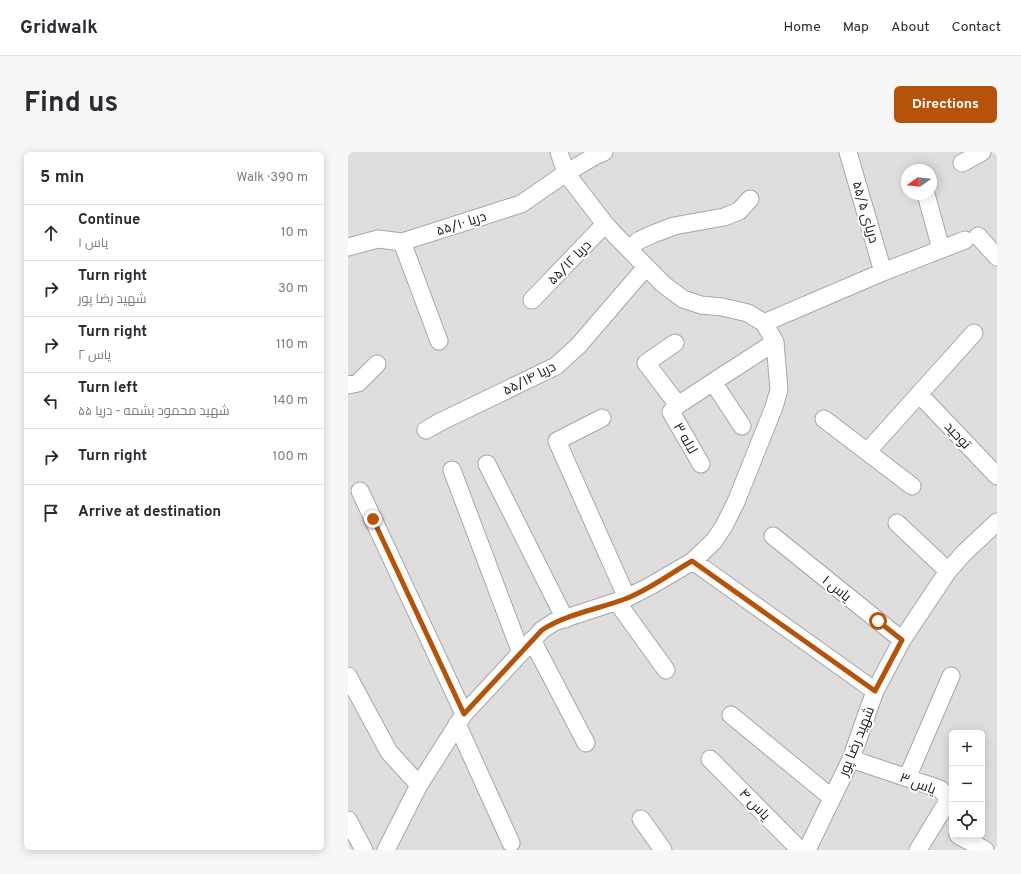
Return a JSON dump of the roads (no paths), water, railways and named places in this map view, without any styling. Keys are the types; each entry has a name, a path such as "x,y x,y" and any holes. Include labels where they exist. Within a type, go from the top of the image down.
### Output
{"street":[{"path":"386,850 419,785 460,719 542,630 554,622 622,600 652,585 692,561 714,541 724,526 736,502 774,407 779,390 774,342 764,323 748,314 722,307 701,305 683,299 663,284 605,224 566,173 559,152"},
{"path":"566,173 604,152"},
{"name":"دریای ۵۵/۵","path":"848,152 883,272"},
{"path":"962,162 982,152"},
{"name":"دریا ۵۵/۱۰","path":"348,247 378,239 402,242 521,204 566,173"},
{"path":"629,249 638,241 674,226 724,218 739,211 750,199"},
{"path":"928,200 941,249"},
{"name":"دریا ۵۵/۱۲","path":"532,300 605,224"},
{"path":"764,323 883,272 971,238 997,257"},
{"path":"402,242 439,341"},
{"name":"دریا ۵۵/۱۴","path":"426,430 556,366 579,345 646,267"},
{"path":"867,452 974,333"},
{"path":"674,409 774,342"},
{"name":"لاله ۳","path":"675,343 646,363 674,409 700,464"},
{"path":"348,385 358,383 377,364"},
{"path":"713,382 742,426"},
{"name":"توحید","path":"919,394 997,476"},
{"path":"602,418 557,441 622,600 666,670"},
{"path":"824,419 912,486"},
{"path":"487,464 565,619"},
{"path":"452,470 521,653"},
{"path":"360,491 460,719 511,843"},
{"path":"897,523 948,571"},
{"name":"شهید رضا پور","path":"806,850 851,759 875,691 902,640 948,571 964,553 995,531"},
{"name":"یاس ۱","path":"773,536 902,640"},
{"path":"692,561 875,691"},
{"path":"532,640 586,743"},
{"path":"348,676 389,752 419,785"},
{"path":"907,778 951,676"},
{"path":"731,715 832,798"},
{"name":"یاس ۴","path":"710,759 800,850"},
{"name":"یاس ۳","path":"851,759 940,790 949,799 918,850"},
{"path":"641,819 663,850"},
{"path":"348,820 364,850"},
{"path":"935,822 949,829"},
{"path":"963,838 985,850"}]}
